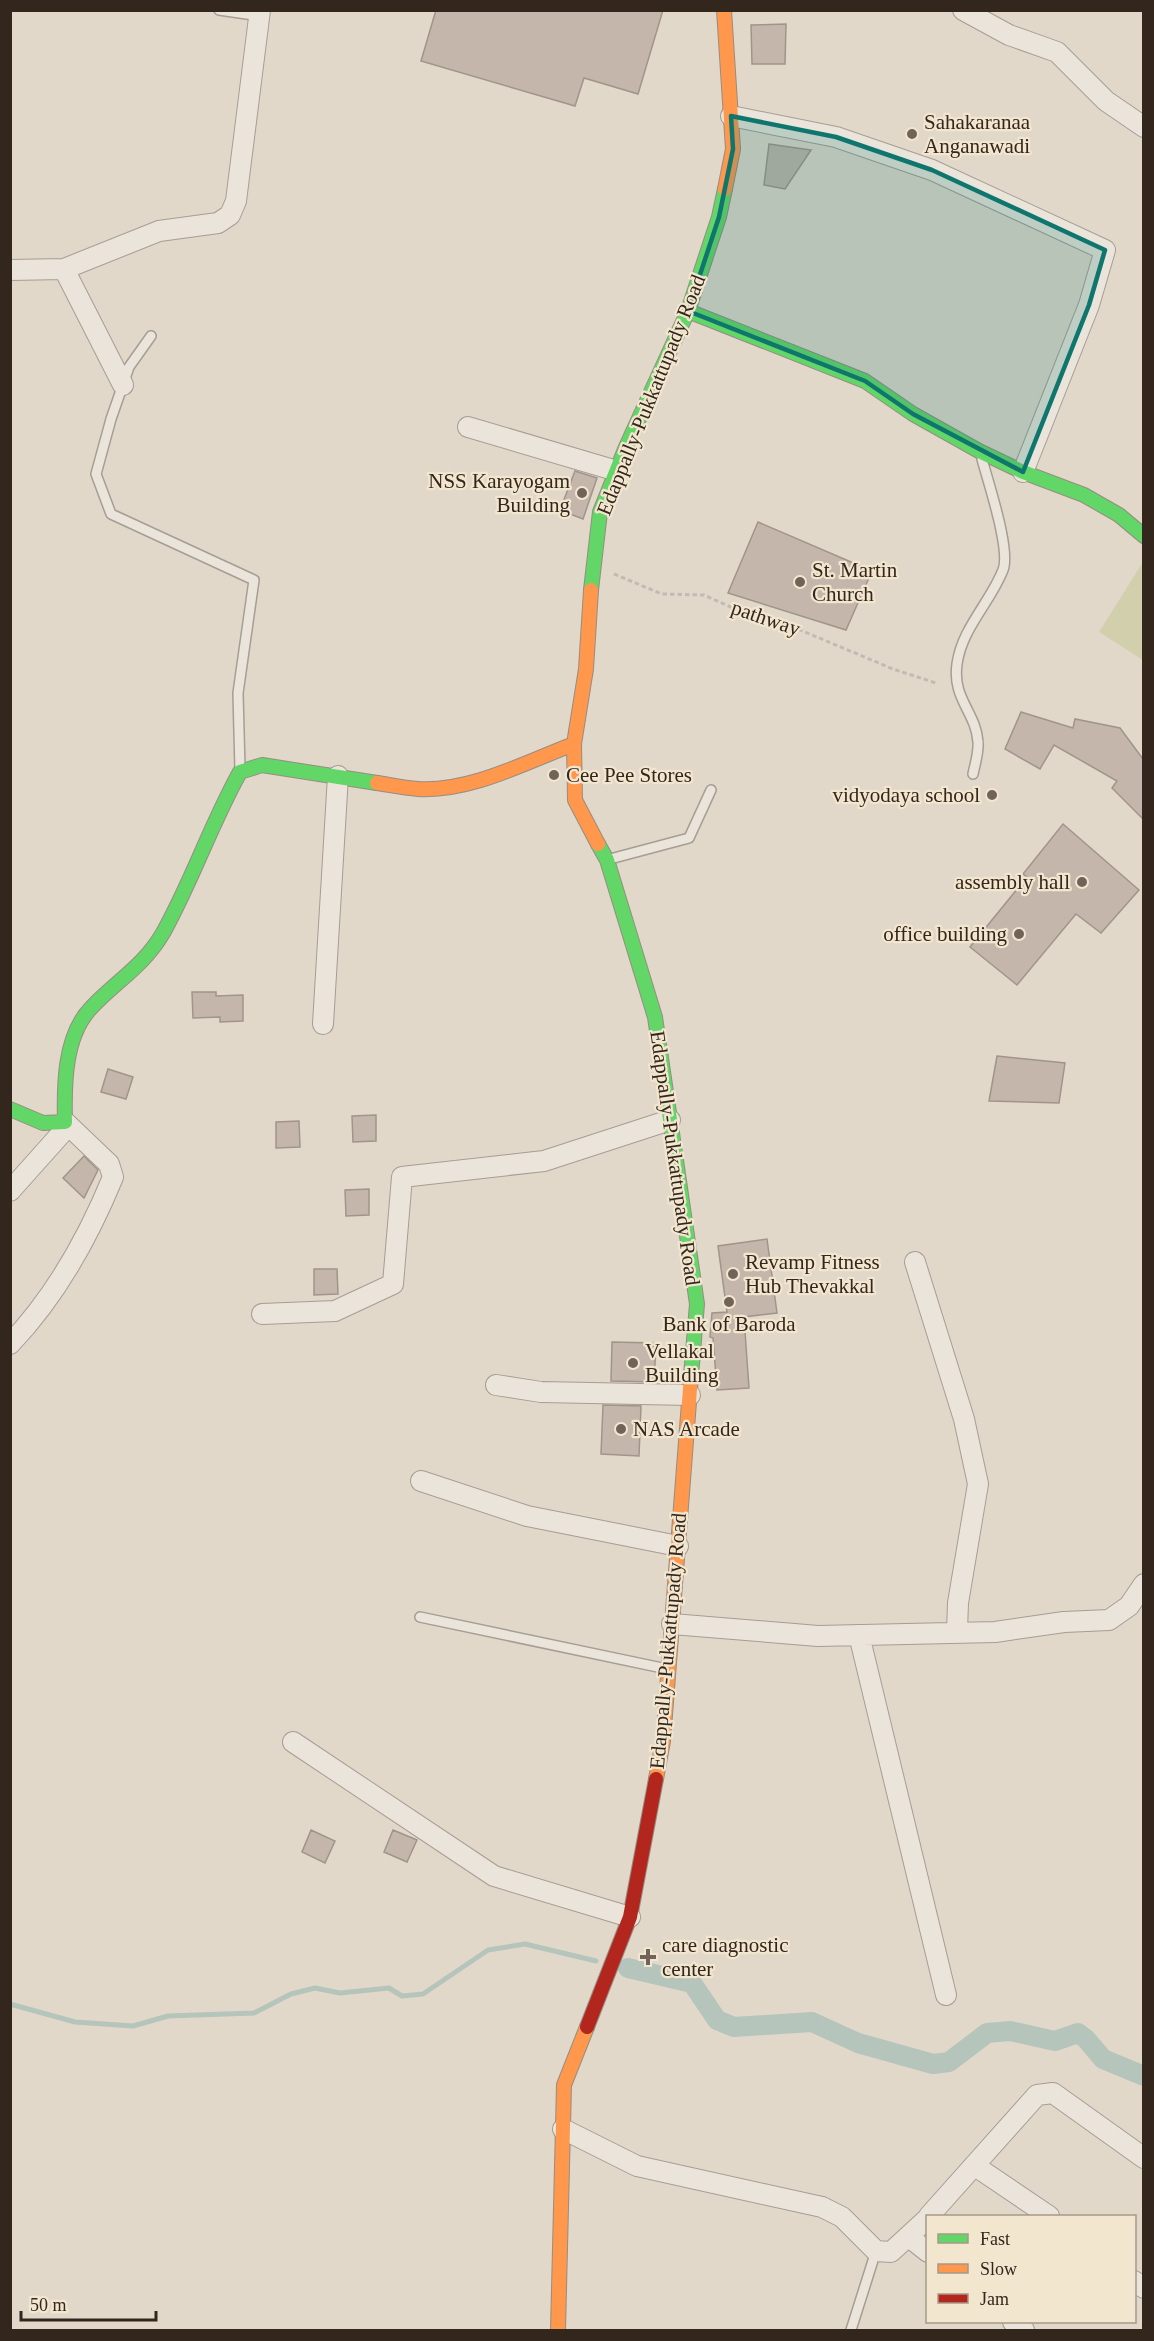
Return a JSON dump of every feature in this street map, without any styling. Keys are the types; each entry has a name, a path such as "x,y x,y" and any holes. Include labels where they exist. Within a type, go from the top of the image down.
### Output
{"main road":[{"name":"Edappally-Pukkattupady Road","path":"558,2331 564,2085 630,1917 663,1741 697,1304 655,1017 607,860 575,800 574,744 586,669 592,568 600,512 688,311 719,217 733,149 724,10"},
{"path":"688,311 865,381 913,414 979,451 1023,472 1084,495 1119,515 1143,536"},
{"path":"10,1109 39,1123 66,1124 67,1075 82,1020 104,998 130,978 149,955 183,893 211,828 240,772 262,765 419,789 451,786 483,778 574,744"}],"street":[{"path":"963,10 1009,35 1056,52 1106,101 1143,126"},
{"path":"10,270 64,269 159,231 218,224 230,215 237,201 259,13"},
{"path":"731,116 836,137 932,170 1105,250 1089,305 1023,472"},
{"path":"64,269 123,385"},
{"path":"468,427 617,471"},
{"path":"323,1024 338,776"},
{"path":"262,1314 335,1311 393,1284 402,1177 544,1161 670,1120"},
{"path":"10,1191 66,1124 108,1164 113,1177 96,1219 78,1251 49,1297 10,1344"},
{"path":"915,1262 964,1419 978,1484 959,1592 957,1631"},
{"path":"496,1385 541,1392 690,1395"},
{"path":"421,1481 526,1516 678,1546"},
{"path":"672,1624 818,1636 957,1631 995,1632 1064,1622 1109,1620 1129,1606 1143,1584"},
{"path":"859,1635 946,1995"},
{"path":"293,1742 494,1876 630,1917"},
{"path":"930,2215 1037,2095 1053,2093 1143,2158"},
{"path":"563,2129 638,2166 822,2207 842,2217 876,2251 891,2252 926,2219"},
{"path":"975,2166 1046,2215"},
{"path":"909,2237 926,2251"}],"lane":[{"path":"219,10 259,13"},
{"path":"151,336 129,367 96,474 111,514 254,580 238,693 240,772"},
{"path":"973,774 978,741 970,717 956,690 957,663 966,632 1005,568 997,512 979,451"},
{"path":"607,860 689,838 711,790"},
{"path":"420,1617 668,1670"},
{"path":"851,2331 876,2251"}],"path":[{"name":"pathway","path":"592,568 630,580 662,594 704,595 746,614 774,619 893,669 936,683"}],"highlighted area":[{"path":"731,116 836,137 932,170 1105,250 1089,305 1023,472 913,414 865,381 688,311 719,217 733,149"}],"shaded area":[{"path":"1143,562 1143,660 1099,632"}],"building":[{"path":"436,10 663,10 638,94 584,78 575,106 421,61"},
{"path":"786,24 785,64 752,64 751,25"},
{"path":"769,144 811,150 785,189 764,185"},
{"name":"NSS Karayogam Building","path":"575,471 597,478 583,519 560,510"},
{"name":"St. Martin Church","path":"758,522 872,571 846,630 728,593"},
{"path":"1021,712 1073,728 1075,719 1120,728 1143,759 1143,819 1112,788 1117,781 1054,745 1040,769 1005,749"},
{"path":"1063,824 1139,890 1101,933 1076,914 1017,985 970,947 1027,877 1023,874"},
{"path":"192,992 216,992 216,996 243,995 243,1021 220,1022 220,1017 193,1018"},
{"path":"997,1056 1065,1063 1059,1103 989,1101"},
{"path":"108,1069 133,1077 126,1099 101,1092"},
{"path":"376,1115 376,1141 353,1142 352,1116"},
{"path":"299,1121 300,1147 276,1148 276,1122"},
{"path":"84,1156 98,1170 84,1198 63,1178"},
{"path":"369,1189 369,1215 346,1216 345,1190"},
{"path":"767,1239 777,1313 744,1317 749,1388 717,1390 713,1338 710,1337 712,1313 727,1312 718,1246"},
{"path":"314,1269 337,1269 338,1294 314,1295"},
{"name":"Vellakal Building","path":"612,1342 656,1343 654,1382 611,1381"},
{"name":"NAS Arcade","path":"603,1405 641,1406 639,1456 601,1454"},
{"path":"311,1830 335,1841 325,1863 302,1852"},
{"path":"393,1830 417,1840 407,1862 384,1852"}],"waterway":[{"path":"10,2004 75,2022 133,2026 168,2016 254,2013 291,1994 315,1988 340,1993 389,1988 402,1996 423,1994 488,1950 525,1944 596,1961"},
{"path":"628,1968 692,1983 717,2020 734,2027 812,2022 858,2043 933,2064 949,2062 987,2033 1010,2031 1055,2041 1078,2033 1103,2059 1144,2076"}],"traffic: fast":[{"path":"591,590 600,512 626,447 688,311 719,217 725,189"},
{"path":"688,311 865,381 913,414 979,451 1023,472 1084,495 1119,515 1144,536"},
{"path":"10,1109 43,1123 65,1122 66,1077 75,1033 91,1008 138,965 163,933 240,772 262,765 377,783"},
{"path":"598,844 607,860 655,1017 697,1304 691,1376"}],"traffic: slow":[{"path":"724,10 733,149 725,189"},
{"path":"591,590 586,669 574,744 575,800 598,844"},
{"path":"377,783 418,789 458,786 498,774 574,744"},
{"path":"656,1779 663,1741 691,1376"},
{"path":"558,2330 564,2085 587,2027"}],"traffic: jam":[{"path":"587,2027 630,1917 656,1779"}],"place":[{"name":"Sahakaranaa Anganawadi","path":"912,134"},
{"name":"NSS Karayogam Building","path":"582,493"},
{"name":"St. Martin Church","path":"800,582"},
{"name":"Cee Pee Stores","path":"554,775"},
{"name":"vidyodaya school","path":"992,795"},
{"name":"assembly hall","path":"1082,882"},
{"name":"office building","path":"1019,934"},
{"name":"Revamp Fitness Hub Thevakkal","path":"733,1274"},
{"name":"Bank of Baroda","path":"729,1302"},
{"name":"Vellakal Building","path":"633,1363"},
{"name":"NAS Arcade","path":"621,1429"},
{"name":"care diagnostic center","path":"648,1957"}]}
